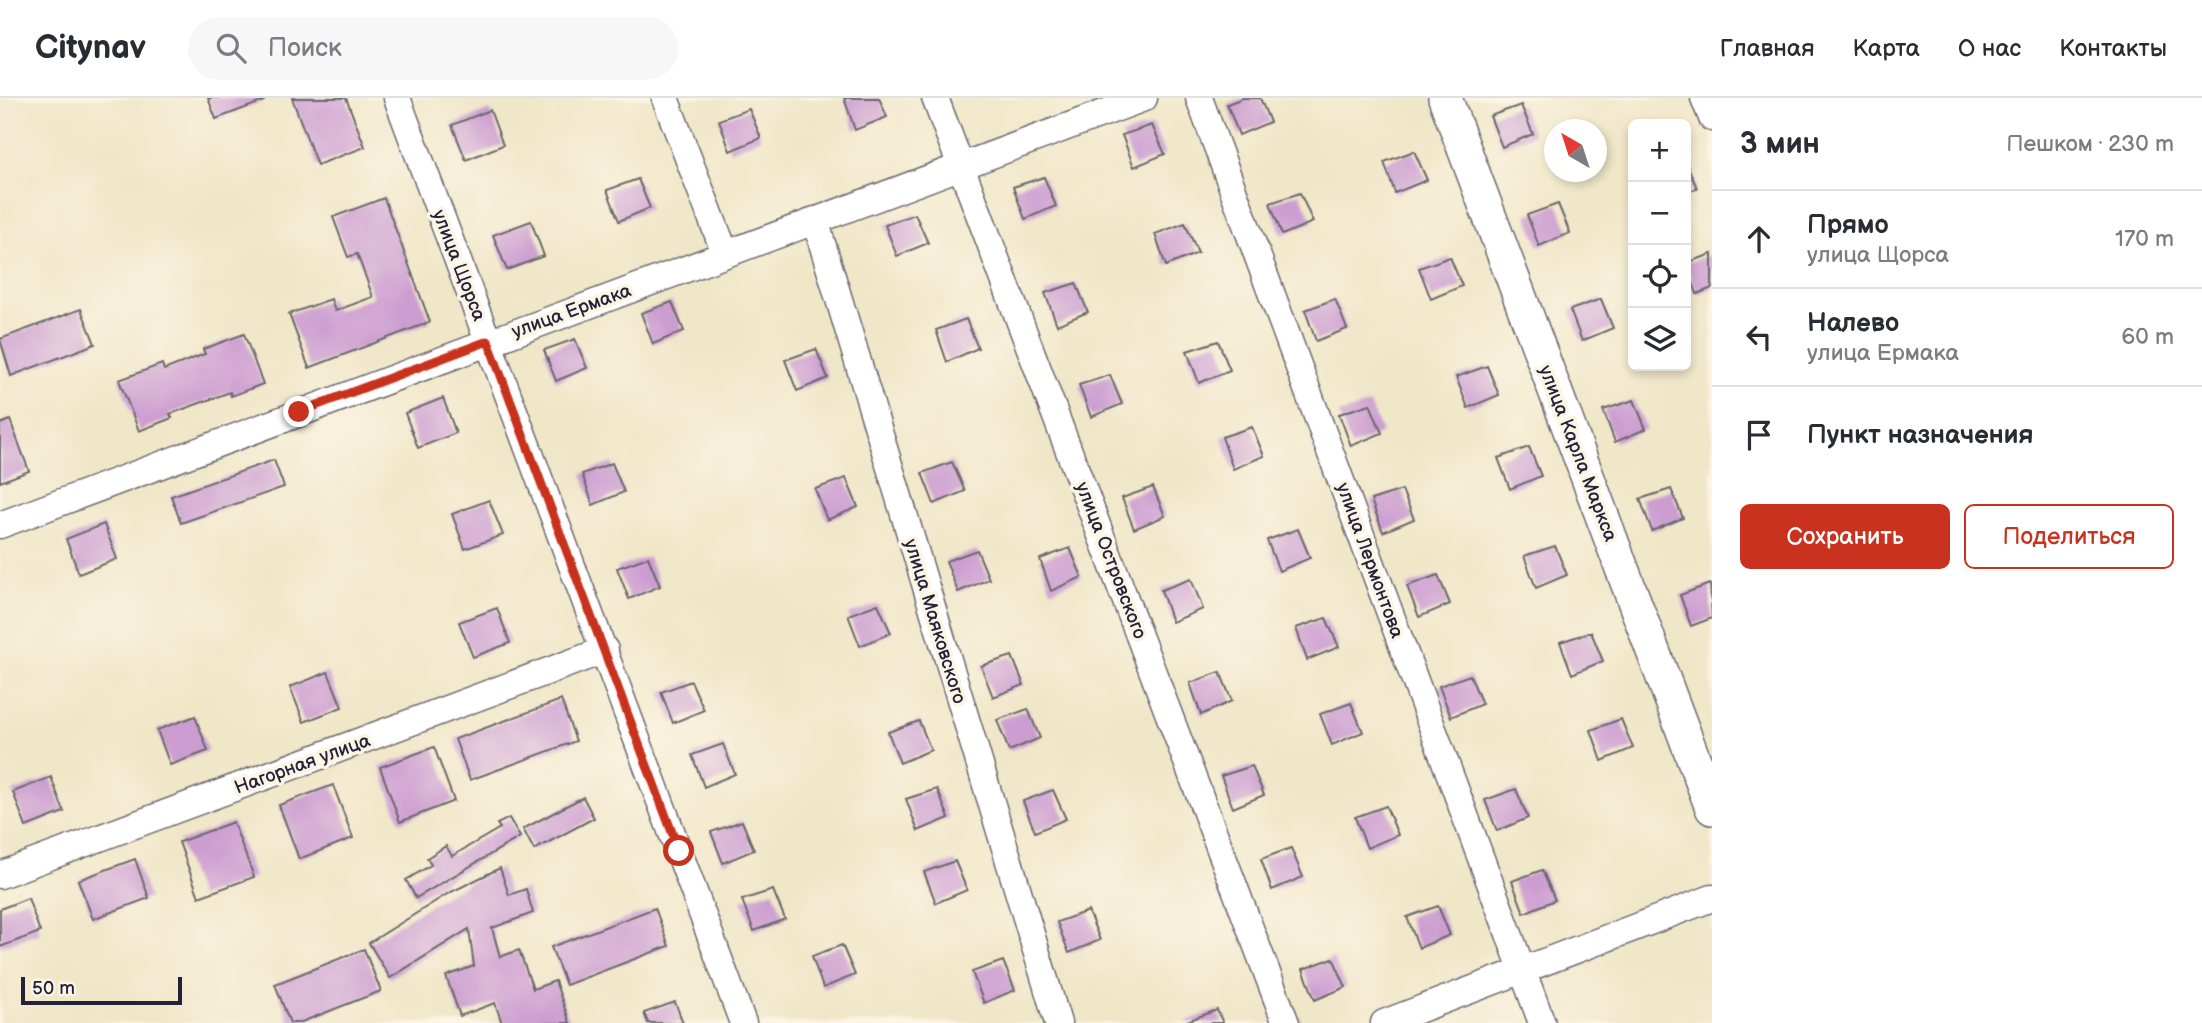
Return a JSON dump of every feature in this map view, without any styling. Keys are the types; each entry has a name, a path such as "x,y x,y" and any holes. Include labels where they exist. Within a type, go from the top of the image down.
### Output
{"main road":[{"name":"улица Карла Маркса","path":"1446,98 1712,808"}],"street":[{"name":"улица Щорса","path":"397,98 743,1023"},
{"path":"665,98 725,253"},
{"name":"улица Островского","path":"935,98 963,164 1286,1023"},
{"name":"улица Ермака","path":"0,525 1144,98"},
{"name":"улица Лермонтова","path":"1199,98 1542,1023"},
{"path":"1704,98 1712,118"},
{"name":"улица Маяковского","path":"815,220 1058,1023"},
{"name":"Нагорная улица","path":"0,875 605,650"},
{"path":"1384,1023 1712,898"}],"building":[{"path":"208,98 263,98 264,101 216,119"},
{"path":"292,98 346,98 365,147 317,165"},
{"path":"844,98 879,98 887,117 855,130"},
{"path":"1243,98 1260,98 1270,122 1239,135 1227,104"},
{"path":"1521,105 1533,134 1502,147 1490,116"},
{"path":"749,109 761,138 730,151 719,120"},
{"path":"490,110 503,145 466,160 452,125"},
{"path":"1152,125 1165,154 1134,167 1122,135"},
{"path":"1414,151 1427,180 1395,193 1384,162"},
{"path":"1691,174 1697,188 1691,191"},
{"path":"1044,177 1056,206 1025,219 1013,187"},
{"path":"638,179 650,208 619,221 607,190"},
{"path":"1300,193 1313,222 1282,235 1270,203"},
{"path":"384,198 430,322 309,368 289,314 331,299 335,311 373,297 357,254 348,257 333,217"},
{"path":"1558,204 1570,233 1539,246 1527,215"},
{"path":"915,214 928,243 897,256 885,225"},
{"path":"531,221 544,256 507,270 493,235"},
{"path":"1185,223 1198,253 1166,266 1155,234"},
{"path":"1712,254 1712,288 1697,294 1691,277 1691,261"},
{"path":"1450,257 1462,286 1431,299 1419,268"},
{"path":"1076,283 1088,312 1057,325 1045,293"},
{"path":"1335,299 1347,329 1316,341 1305,310"},
{"path":"1601,299 1613,328 1582,341 1570,310"},
{"path":"672,302 684,331 653,344 641,313"},
{"path":"81,309 95,344 11,376 0,339"},
{"path":"966,319 978,348 947,362 936,330"},
{"path":"244,334 263,384 231,396 230,392 170,414 172,418 139,431 119,380 162,364 164,370 205,354 203,349"},
{"path":"575,339 587,368 556,381 544,350"},
{"path":"1218,341 1230,370 1199,383 1187,351"},
{"path":"816,349 828,378 797,391 785,360"},
{"path":"1487,366 1499,395 1468,408 1456,377"},
{"path":"1110,375 1122,404 1091,417 1079,385"},
{"path":"443,398 456,433 418,448 405,413"},
{"path":"1634,400 1646,429 1615,442 1603,410"},
{"path":"1370,404 1382,433 1351,446 1339,414"},
{"path":"10,420 29,471 0,482 0,424"},
{"path":"1252,427 1264,456 1233,469 1222,437"},
{"path":"1529,447 1541,476 1510,489 1498,458"},
{"path":"274,460 284,487 181,523 171,496"},
{"path":"952,462 965,491 934,504 922,473"},
{"path":"612,463 624,492 593,505 582,474"},
{"path":"846,478 858,507 827,520 815,489"},
{"path":"1153,487 1165,516 1134,529 1122,498"},
{"path":"1671,489 1683,518 1652,531 1640,499"},
{"path":"1402,490 1414,519 1383,532 1371,500"},
{"path":"489,500 503,535 465,549 452,514"},
{"path":"104,524 117,559 79,574 66,539"},
{"path":"1298,529 1310,558 1279,571 1267,540"},
{"path":"1555,546 1567,575 1536,588 1524,556"},
{"path":"1070,548 1082,577 1051,591 1040,559"},
{"path":"977,550 989,579 958,592 946,561"},
{"path":"648,557 660,586 629,599 617,568"},
{"path":"1438,575 1450,604 1419,617 1407,586"},
{"path":"1191,579 1203,609 1172,622 1161,590"},
{"path":"1710,584 1712,618 1691,626 1680,595"},
{"path":"878,604 891,633 860,646 848,615"},
{"path":"497,608 510,643 473,657 459,622"},
{"path":"1326,618 1339,647 1307,660 1296,628"},
{"path":"1591,632 1603,661 1572,674 1560,642"},
{"path":"1012,656 1024,685 993,697 981,666"},
{"path":"328,672 342,707 304,722 290,687"},
{"path":"1220,672 1232,701 1201,715 1190,683"},
{"path":"1470,675 1482,704 1451,717 1439,686"},
{"path":"691,681 704,710 673,723 661,692"},
{"path":"561,700 576,741 470,780 455,739"},
{"path":"1351,703 1363,732 1332,745 1320,714"},
{"path":"1028,709 1040,738 1009,751 997,720"},
{"path":"195,716 208,751 170,765 157,730"},
{"path":"1621,719 1633,748 1602,761 1591,730"},
{"path":"919,721 931,750 900,763 888,732"},
{"path":"723,744 735,774 704,787 692,755"},
{"path":"434,747 454,801 400,822 380,767"},
{"path":"1252,766 1264,795 1233,808 1221,776"},
{"path":"51,777 64,812 26,827 13,792"},
{"path":"333,785 353,838 299,859 279,805"},
{"path":"937,789 949,818 918,831 906,799"},
{"path":"1516,789 1528,818 1497,831 1485,800"},
{"path":"1053,790 1066,819 1035,832 1023,801"},
{"path":"583,797 594,818 534,850 523,829"},
{"path":"1386,806 1398,835 1367,848 1355,817"},
{"path":"509,818 520,837 416,898 406,880 431,865 427,858 446,846 452,856 500,828 497,824"},
{"path":"742,821 754,850 723,863 711,832"},
{"path":"233,822 254,877 199,897 179,842"},
{"path":"1291,848 1303,877 1272,890 1261,859"},
{"path":"135,859 149,898 93,919 78,880"},
{"path":"955,861 967,890 936,903 924,872"},
{"path":"500,868 509,895 526,889 533,913 492,928 500,957 519,950 533,989 555,981 570,1023 502,1023 495,1003 460,1016 446,976 474,966 469,929 390,978 369,943 447,894"},
{"path":"1542,870 1555,900 1524,913 1512,881"},
{"path":"773,890 785,919 754,931 742,900"},
{"path":"28,898 40,932 0,947 0,909"},
{"path":"1438,906 1450,935 1419,948 1407,917"},
{"path":"655,908 669,946 566,985 551,947"},
{"path":"1088,911 1100,940 1069,953 1057,922"},
{"path":"842,945 855,975 823,988 812,956"},
{"path":"364,949 381,991 299,1023 290,1023 275,984"},
{"path":"1333,958 1346,987 1315,1000 1303,969"},
{"path":"1003,961 1015,990 984,1003 972,972"},
{"path":"675,1002 683,1023 648,1023 644,1013"},
{"path":"1217,1010 1223,1023 1187,1023 1187,1021"}],"route":[{"path":"299,412 488,341 679,851"}]}
